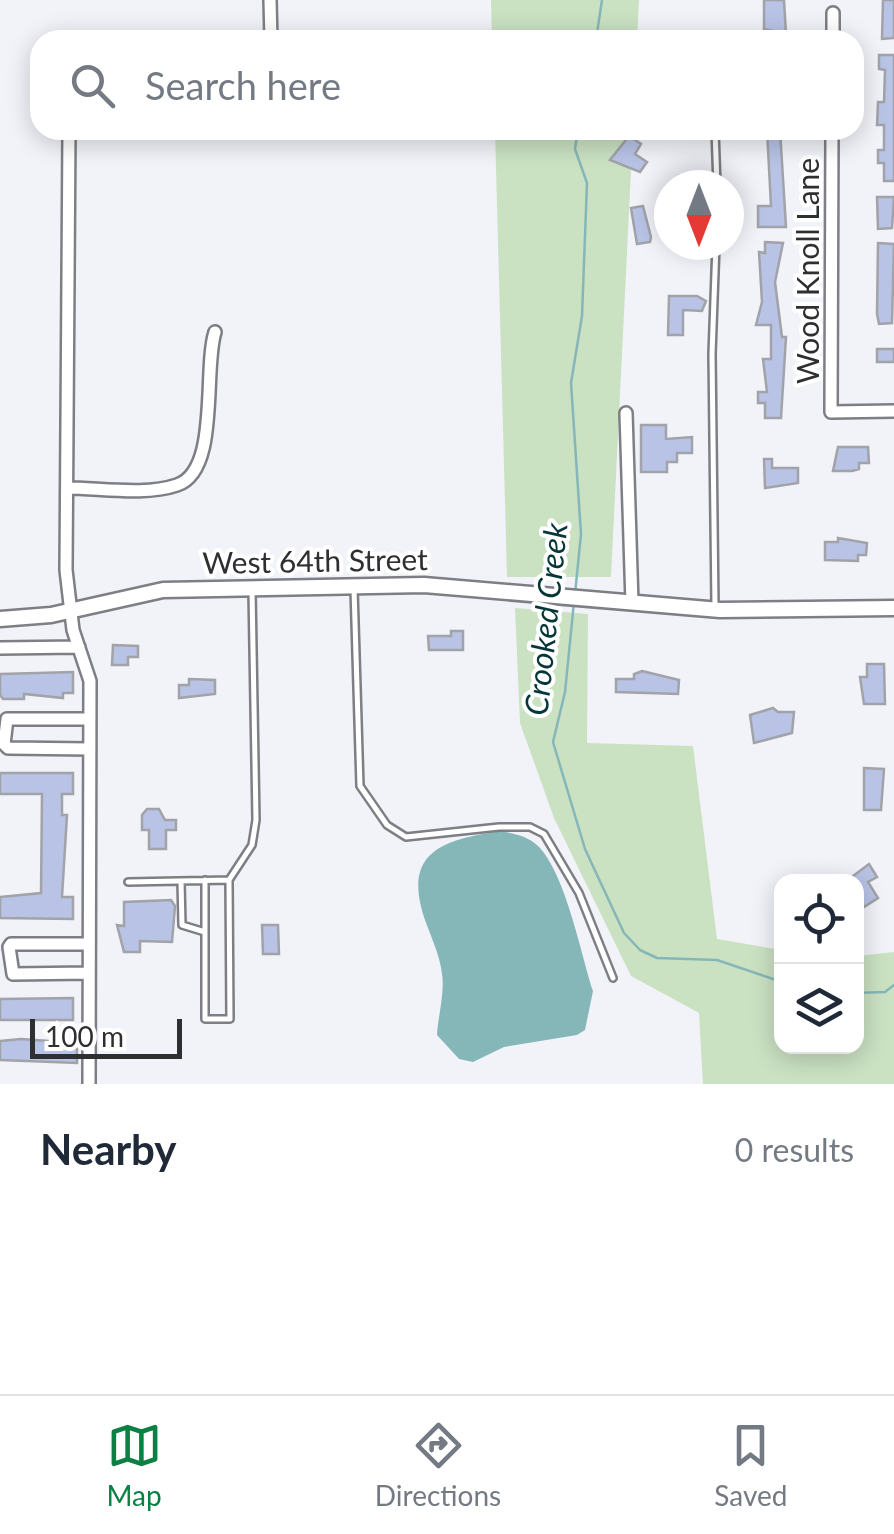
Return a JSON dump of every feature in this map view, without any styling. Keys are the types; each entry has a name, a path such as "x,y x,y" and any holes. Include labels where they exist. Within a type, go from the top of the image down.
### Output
{"street":[{"path":"270,0 271,30"},
{"path":"833,13 833,30"},
{"path":"69,140 67,488 71,611 90,674 89,1084"},
{"name":"Wood Knoll Lane","path":"832,140 831,412 894,411"},
{"path":"67,488 159,488 180,485 193,474 206,440 207,365 215,332"},
{"path":"626,413 632,604"},
{"name":"West 64th Street","path":"0,618 71,611 163,590 424,584 714,609 894,608"},
{"path":"0,648 79,647"},
{"path":"90,719 4,721 4,744 8,748 90,749"},
{"path":"90,944 12,944 9,970 13,974 90,973"}],"lane":[{"path":"715,140 716,170"},
{"path":"714,609 712,354 715,260"},
{"path":"354,586 360,786 387,824 406,837 498,827 530,828 544,834 579,893 614,978"},
{"path":"205,880 206,1019 230,1019 229,880 252,845 256,820 252,588"},
{"path":"181,880 182,925 205,932"},
{"path":"128,882 229,880"}],"green space":[{"path":"491,0 639,0 638,30 492,30"},
{"path":"495,140 633,140 611,577 507,577"},
{"path":"515,608 588,614 587,743 693,746 717,939 774,949 774,1054 864,1054 864,955 894,952 894,1084 703,1084 699,1013 631,976 554,818 520,723"}],"water":[{"path":"501,831 529,839 547,857 564,893 593,991 585,1030 577,1035 504,1047 473,1062 459,1059 437,1035 442,974 423,914 420,874 425,861 449,843"}],"building":[{"path":"764,0 784,0 786,30 764,29"},
{"path":"883,0 894,0 894,38 882,39"},
{"path":"879,55 894,55 894,181 884,181 884,163 878,163 878,150 884,150 884,125 877,125 878,102 884,102 885,70 879,69"},
{"path":"626,140 635,140 641,144 635,154 647,162 640,172 610,160"},
{"path":"768,140 781,140 786,227 758,227 758,206 771,206"},
{"path":"877,197 894,197 892,228 878,229"},
{"path":"643,206 651,237 650,242 637,244 631,208"},
{"path":"765,242 783,243 775,282 782,337 786,337 781,418 765,418 765,403 758,403 758,392 767,392 763,359 771,359 771,325 756,325 762,302 759,252 765,253"},
{"path":"878,243 894,244 892,323 879,324 877,314"},
{"path":"669,296 697,296 706,301 702,311 683,310 683,335 668,335"},
{"path":"877,349 894,349 894,362 877,362"},
{"path":"641,425 666,425 666,439 692,437 692,453 677,453 677,462 667,462 667,472 641,472"},
{"path":"838,447 868,447 869,463 859,463 859,469 852,471 833,471"},
{"path":"764,459 772,459 772,468 798,468 798,483 765,488"},
{"path":"838,538 867,543 866,555 858,555 858,561 825,560 825,542 838,542"},
{"path":"451,631 463,631 463,650 429,650 428,636 451,636"},
{"path":"113,645 138,646 138,657 128,657 128,665 112,665"},
{"path":"867,664 884,664 885,704 864,704 860,677 867,677"},
{"path":"642,671 679,680 678,694 616,692 616,679 634,679 634,674"},
{"path":"73,672 73,693 63,693 63,698 24,694 24,699 3,699 0,695 0,674"},
{"path":"189,679 215,680 215,694 179,698 179,685 189,685"},
{"path":"773,708 794,712 792,733 754,743 750,715"},
{"path":"864,768 884,769 881,810 864,810"},
{"path":"0,773 73,773 73,794 62,794 62,815 67,815 62,897 73,897 73,919 0,918 0,897 41,893 42,794 0,794"},
{"path":"147,809 159,809 165,820 176,820 176,830 166,830 166,849 149,849 149,830 142,830 142,815"},
{"path":"869,864 877,877 868,882 878,898 864,907 864,874 856,874"},
{"path":"171,900 175,906 172,942 140,941 140,952 124,952 117,925 124,926 124,902"},
{"path":"262,925 278,925 279,954 263,954"},
{"path":"73,998 73,1020 0,1020 0,999"},
{"path":"0,1041 77,1043 77,1063 0,1060"}],"waterway":[{"name":"Crooked Creek","path":"598,30 602,0"},
{"name":"Crooked Creek","path":"575,594 581,534 571,383 582,316 587,183 575,149 576,140"},
{"name":"Crooked Creek","path":"574,602 565,692 553,742 585,849 624,933 640,950 657,958 717,960 774,979"},
{"name":"Crooked Creek","path":"864,993 885,992 894,985"}]}
